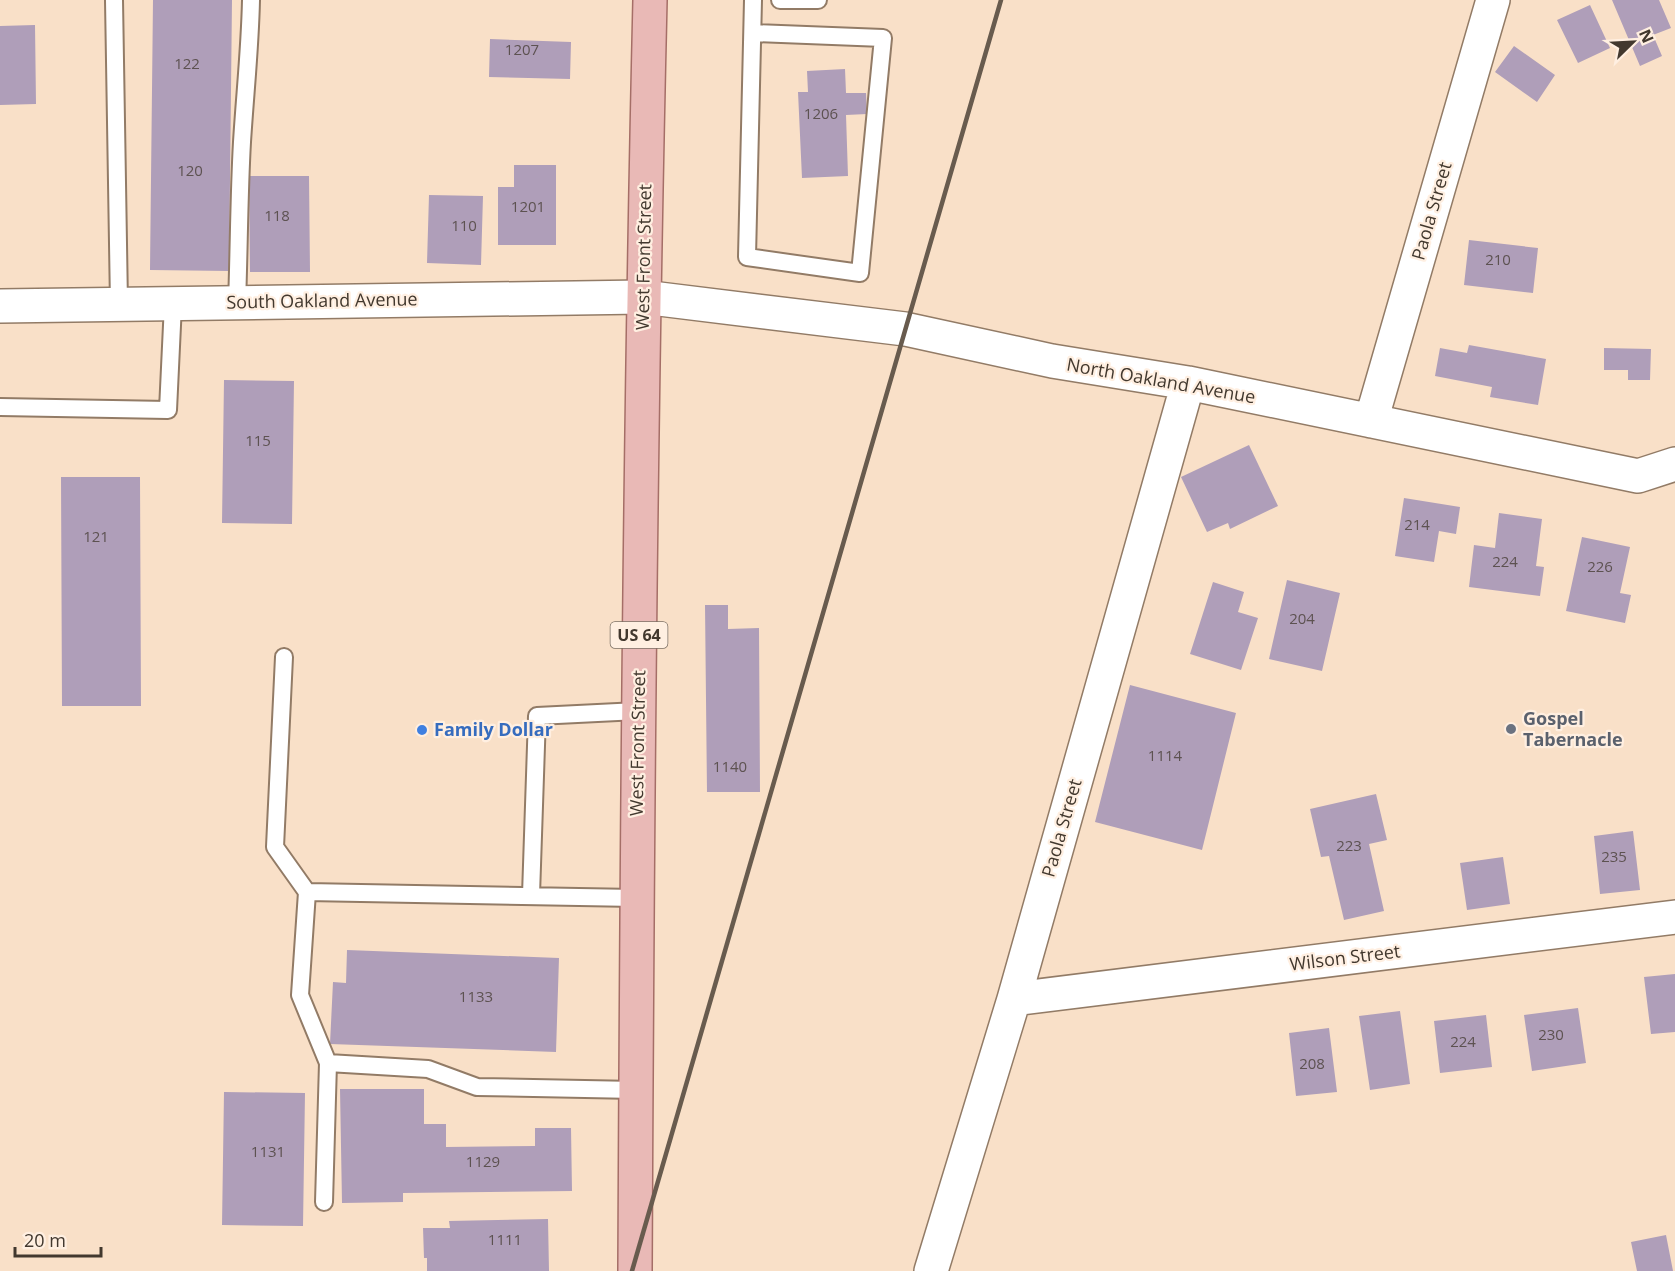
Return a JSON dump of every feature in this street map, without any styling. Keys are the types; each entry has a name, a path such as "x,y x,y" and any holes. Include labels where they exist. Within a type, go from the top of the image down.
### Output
{"main road":[{"name":"West Front Street","path":"635,1271 638,711 643,297 650,0"}],"street":[{"name":"Paola Street","path":"1371,421 1493,0"},
{"name":"South Oakland Avenue","path":"0,306 643,297"},
{"name":"North Oakland Avenue","path":"643,297 905,329 1052,361 1188,383 1638,476 1675,464"},
{"name":"Paola Street","path":"932,1271 1014,999 1188,383"},
{"name":"Wilson Street","path":"1014,999 1675,917"}],"lane":[{"path":"114,0 119,304"},
{"path":"237,303 244,102 250,54 251,0"},
{"path":"753,0 747,257 860,273 883,38 753,33"},
{"path":"780,0 818,0"},
{"path":"0,407 168,410 173,304"},
{"path":"284,657 275,847 307,892 300,994 328,1063 324,1202"},
{"path":"531,895 537,716 638,711"},
{"path":"307,892 636,898"},
{"path":"328,1063 428,1069 477,1087 636,1090"}],"building":[{"path":"153,0 232,0 229,271 150,270"},
{"path":"1612,0 1659,0 1671,28 1653,35 1662,56 1640,66"},
{"path":"1590,5 1610,48 1578,63 1557,20"},
{"path":"35,25 36,104 0,105 0,26"},
{"path":"490,39 571,42 570,79 489,77"},
{"path":"1514,46 1555,75 1537,102 1495,72"},
{"path":"845,69 846,93 866,93 867,114 846,115 848,176 802,178 798,92 808,92 807,71"},
{"path":"514,165 556,165 556,245 498,245 498,187 514,187"},
{"path":"249,176 309,176 310,272 250,272"},
{"path":"429,195 483,196 481,265 427,263"},
{"path":"1469,240 1538,248 1533,293 1464,285"},
{"path":"1469,345 1546,359 1538,405 1490,397 1492,387 1435,376 1440,348 1467,353"},
{"path":"1604,348 1651,349 1650,380 1628,380 1628,370 1604,370"},
{"path":"224,380 294,381 292,524 222,523"},
{"path":"1249,445 1278,506 1230,529 1228,523 1207,532 1181,477"},
{"path":"61,477 140,477 141,706 62,706"},
{"path":"1404,498 1460,507 1456,534 1439,531 1434,562 1395,556"},
{"path":"1499,513 1542,519 1536,566 1544,567 1540,596 1469,587 1474,545 1495,548"},
{"path":"1582,537 1630,547 1620,593 1631,595 1625,623 1566,611"},
{"path":"1287,580 1340,593 1322,671 1269,659"},
{"path":"1213,582 1244,592 1238,612 1258,618 1241,670 1190,654"},
{"path":"705,605 728,605 728,629 759,628 760,792 707,792"},
{"path":"1130,685 1236,713 1202,850 1095,822"},
{"path":"1376,794 1387,840 1369,844 1384,911 1344,920 1329,856 1321,857 1310,809"},
{"path":"1633,831 1640,890 1600,894 1594,836"},
{"path":"1503,857 1510,904 1467,910 1460,863"},
{"path":"347,950 559,958 556,1052 330,1044 333,982 346,983"},
{"path":"1675,974 1675,1032 1651,1034 1644,977"},
{"path":"1578,1008 1586,1063 1532,1071 1524,1015"},
{"path":"1400,1011 1410,1084 1370,1090 1359,1016"},
{"path":"1486,1015 1492,1067 1440,1073 1434,1021"},
{"path":"1329,1028 1337,1092 1296,1096 1289,1033"},
{"path":"340,1089 424,1089 424,1124 446,1124 446,1147 535,1146 535,1128 571,1128 572,1191 403,1193 403,1202 342,1203"},
{"path":"224,1092 305,1093 303,1226 222,1225"},
{"path":"548,1219 549,1271 427,1271 423,1228 450,1228 449,1221"},
{"path":"1666,1235 1673,1271 1637,1271 1631,1242"}],"railway":[{"path":"632,1271 1001,0"}],"place":[{"name":"Gospel Tabernacle","path":"1511,729"},
{"name":"Family Dollar","path":"422,730"}]}
